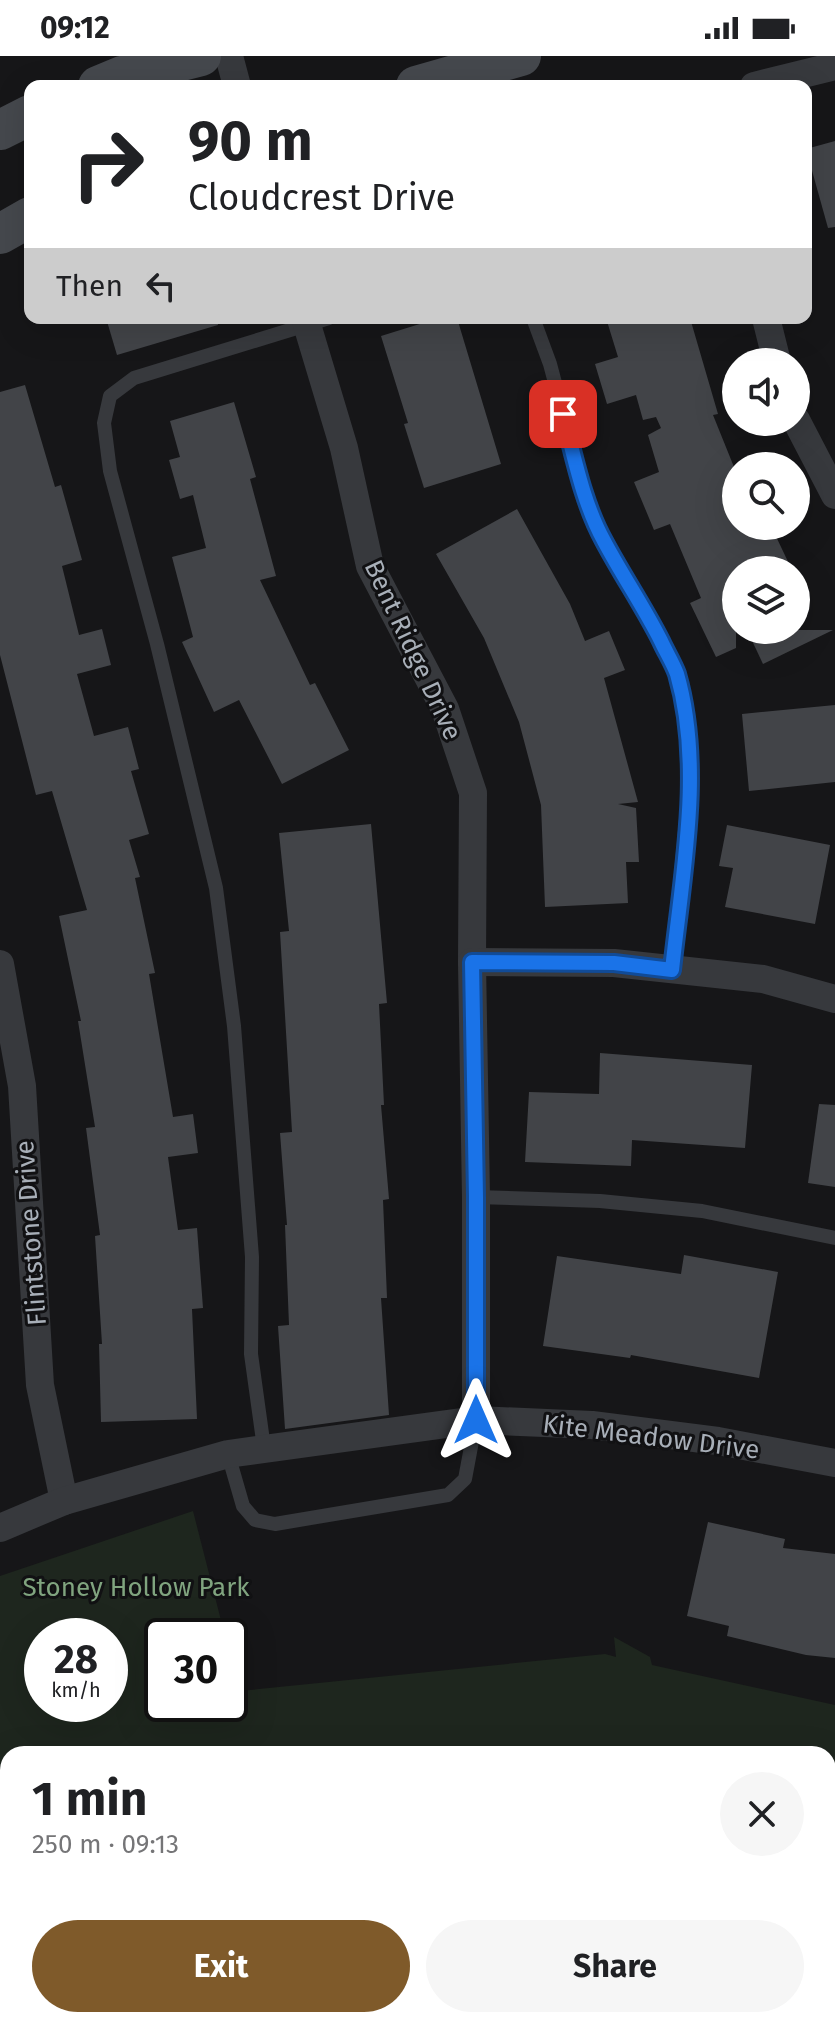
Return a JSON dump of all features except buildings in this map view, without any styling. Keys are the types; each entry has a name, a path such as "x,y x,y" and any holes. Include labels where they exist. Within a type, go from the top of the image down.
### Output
{"main road":[{"path":"112,80 201,56"},
{"path":"437,80 521,56"},
{"path":"0,130 24,118"},
{"path":"0,234 24,220"}],"street":[{"path":"229,56 235,80"},
{"path":"778,80 835,66"},
{"name":"Bent Ridge Drive","path":"315,324 370,566 445,709 473,793 476,1420"},
{"path":"768,324 774,348"},
{"path":"804,436 835,495"},
{"path":"472,962 614,963 763,979 835,999"},
{"name":"Flintstone Drive","path":"0,964 22,1086 40,1385 64,1501"},
{"name":"Kite Meadow Drive","path":"0,1528 64,1501 228,1454 476,1420 592,1425 718,1441 835,1463"}],"lane":[{"path":"264,1448 251,1354 252,1257 234,1026 216,888 157,644 110,471 104,423 110,396 134,378 302,324"},
{"path":"535,324 550,364 583,488 602,539 640,600 676,671 687,718 691,766 672,970"},
{"path":"476,1197 600,1201 702,1211 835,1238"},
{"path":"228,1454 243,1506 255,1520 275,1524 448,1495 465,1479 476,1420"}],"green space":[{"name":"Stoney Hollow Park","path":"193,1511 220,1618 144,1618 144,1722 248,1722 248,1690 605,1654 616,1657 614,1637 650,1657 652,1665 835,1705 835,1746 0,1746 0,1576"}],"route":[{"path":"476,1420 472,962 614,963 672,970 688,814 691,766 687,718 676,671 640,600 602,539 583,488 563,414"}]}
